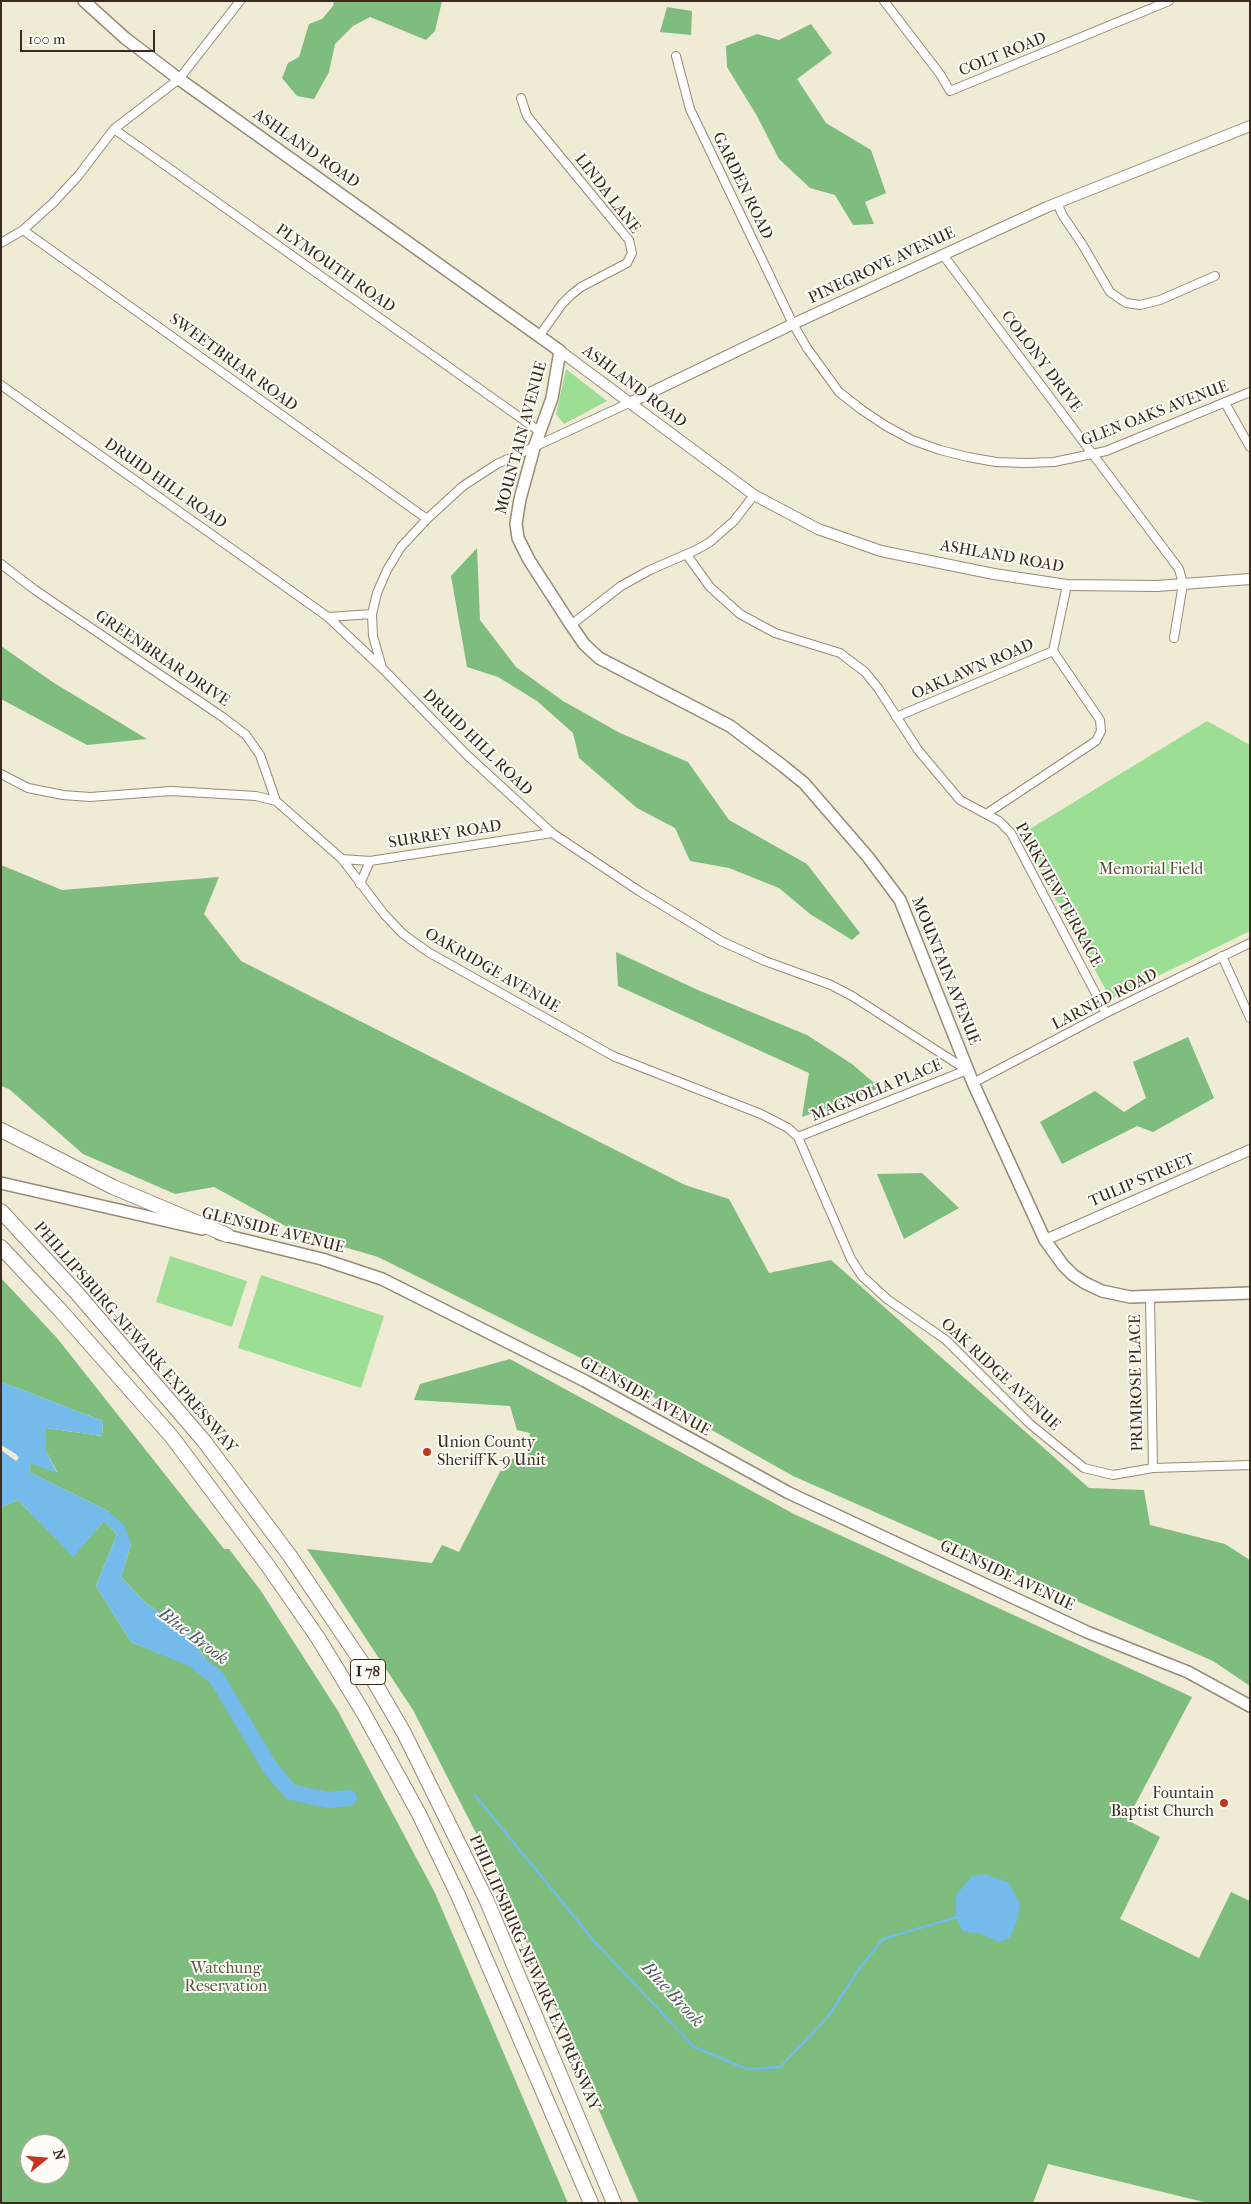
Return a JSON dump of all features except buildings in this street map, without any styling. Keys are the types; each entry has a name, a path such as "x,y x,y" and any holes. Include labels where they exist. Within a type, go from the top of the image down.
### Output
{"highway":[{"path":"1,1130 113,1187 227,1236"},
{"name":"PHILLIPSBURG-NEWARK EXPRESSWAY","path":"1,1211 76,1292 204,1442 290,1556 371,1676 404,1733 486,1899 614,2203"},
{"name":"I 78","path":"1,1247 60,1310 172,1438 268,1566 318,1638 363,1712 419,1814 458,1896 591,2203"}],"main road":[{"name":"ASHLAND ROAD","path":"84,1 125,38 179,79 560,351"},
{"name":"MOUNTAIN AVENUE","path":"560,351 552,398 539,431 516,515 518,538 528,560 570,625 584,644 604,660 730,726 754,743 804,783 868,857 900,900 972,1083 1045,1240 1063,1265 1085,1283 1120,1295 1150,1298 1250,1294"},
{"name":"GLENSIDE AVENUE","path":"1,1183 322,1259 382,1279 585,1381 789,1493 1088,1632 1188,1672 1250,1706"}],"street":[{"path":"1,243 23,230 53,203 78,176 114,129 179,79 240,1"},
{"name":"COLT ROAD","path":"884,1 940,74 950,91 1169,1"},
{"name":"GARDEN ROAD","path":"676,56 690,109 793,324"},
{"name":"LINDA LANE","path":"521,98 527,116 629,240 632,253 627,263 581,287 571,295 562,304 540,335"},
{"name":"PINEGROVE AVENUE","path":"383,669 377,656 372,636 372,614 377,593 387,570 401,547 427,518 463,486 497,464 943,254 1058,203 1250,126"},
{"name":"PLYMOUTH ROAD","path":"114,129 539,431"},
{"path":"1058,203 1063,216 1110,292 1126,303 1140,305 1160,300 1214,276"},
{"name":"SWEETBRIAR ROAD","path":"23,230 427,518"},
{"name":"COLONY DRIVE","path":"943,254 1179,569 1183,584"},
{"name":"GLEN OAKS AVENUE","path":"793,324 818,364 840,392 862,410 912,440 940,450 996,462 1025,464 1054,462 1106,451 1250,392"},
{"name":"ASHLAND ROAD","path":"560,351 628,403 754,494 818,529 881,551 994,574 1067,585 1183,584 1250,579"},
{"name":"DRUID HILL ROAD","path":"1,385 328,617 383,669 467,755 552,833 639,891 721,941 764,961 831,986 852,996 967,1070"},
{"path":"1226,403 1250,446"},
{"path":"570,625 621,586 650,570 687,555 723,532 745,508 754,494"},
{"name":"PARKVIEW TERRACE","path":"687,555 715,592 740,614 757,624 799,642 830,649 857,665 872,680 918,750 960,800 999,821 1011,833 1106,1014"},
{"name":"GREENBRIAR DRIVE","path":"1,564 35,590 224,718 246,735 260,755 276,802"},
{"path":"1174,638 1183,584"},
{"name":"OAKLAWN ROAD","path":"896,717 1053,650 1067,585"},
{"path":"328,617 372,614"},
{"path":"986,814 1096,741 1101,731 1100,720 1053,650"},
{"name":"OAKRIDGE AVENUE","path":"1,774 28,788 63,795 90,797 181,792 256,796 276,802 342,859 360,884 403,934 428,952 613,1056 761,1114 788,1128 798,1137"},
{"name":"SURREY ROAD","path":"342,859 370,861 552,833"},
{"path":"360,884 370,861"},
{"name":"LARNED ROAD","path":"972,1083 1250,943"},
{"path":"1222,956 1250,1018"},
{"name":"MAGNOLIA PLACE","path":"798,1137 967,1070"},
{"name":"OAK RIDGE AVENUE","path":"798,1137 851,1259 862,1276 874,1289 946,1340 1030,1424 1084,1468 1113,1475 1153,1468 1250,1465"},
{"name":"TULIP STREET","path":"1045,1240 1250,1150"},
{"name":"PRIMROSE PLACE","path":"1150,1298 1153,1468"}],"green space":[{"path":"334,1 442,1 435,31 426,40 370,17 353,26 335,44 329,72 314,99 297,96 282,78 288,63 299,57 309,24 322,19 333,6"},
{"path":"667,7 692,11 691,35 660,32"},
{"path":"811,24 832,53 797,79 826,123 871,150 886,193 865,202 874,224 853,225 835,195 810,188 779,159 757,116 727,67 726,46 757,34 779,40"},
{"path":"566,369 607,401 564,424 556,414"},
{"path":"477,548 480,620 516,667 563,701 620,733 688,762 729,820 807,864 860,933 852,940 810,914 779,888 729,868 690,861 675,828 637,808 579,758 573,733 537,701 498,677 467,667 451,576"},
{"path":"1,646 54,683 147,739 87,745 1,699"},
{"name":"Memorial Field","path":"1207,721 1250,745 1250,931 1111,999 1020,835"},
{"path":"1,865 62,890 219,877 204,914 241,961 685,1185 729,1199 769,1273 831,1260 1089,1488 1144,1490 1150,1525 1225,1544 1250,1560 1250,1686 1213,1661 793,1476 609,1372 378,1257 300,1234 214,1187 175,1194 83,1154 9,1089 1,1086"},
{"path":"616,952 698,990 807,1035 852,1064 880,1088 802,1117 809,1073 618,986"},
{"path":"1188,1037 1214,1098 1153,1132 1137,1126 1062,1164 1040,1122 1095,1091 1124,1112 1146,1098 1133,1062"},
{"path":"922,1173 959,1208 904,1239 877,1174"},
{"path":"170,1256 247,1281 232,1327 156,1302"},
{"path":"261,1275 384,1316 361,1388 238,1348"},
{"name":"Watchung Reservation","path":"1,1278 57,1338 224,1549 229,1549 261,1591 338,1711 435,1893 568,2203 1,2203 1,1507 18,1500 73,1556 104,1521 117,1534 96,1586 131,1642 216,1676 190,1634 146,1603 121,1577 131,1544 108,1511 29,1472 30,1463 57,1472 46,1451 46,1428 102,1436 103,1421 1,1382"},
{"path":"510,1359 794,1514 1192,1697 1127,1820 1160,1837 1120,1919 1199,1958 1231,1892 1250,1901 1250,2203 1208,2203 1048,2164 1033,2203 639,2203 498,1876 413,1710 307,1549 432,1563 442,1545 459,1552 506,1460 528,1456 530,1433 517,1430 510,1406 414,1400 420,1384"}],"water":[{"path":"1,1382 103,1421 102,1436 46,1428 46,1451 57,1473 30,1463 29,1472 108,1511 124,1525 131,1544 121,1577 146,1603 190,1634 216,1677 131,1642 96,1586 117,1534 104,1521 73,1557 18,1500 1,1507 1,1450 16,1461 19,1458 1,1445"},
{"path":"985,1874 1008,1882 1020,1903 1018,1918 1010,1938 999,1942 981,1934 962,1931 956,1917 956,1895 972,1876"}],"waterway":[{"name":"Blue Brook","path":"199,1664 216,1677 271,1769 291,1792 328,1800 349,1798"},
{"name":"Blue Brook","path":"474,1794 594,1941 694,2047 747,2069 780,2067 828,2017 859,1969 883,1939 957,1917"}],"place":[{"name":"Union County Sheriff K-9 Unit","path":"427,1452"},
{"name":"Fountain Baptist Church","path":"1224,1803"}]}
